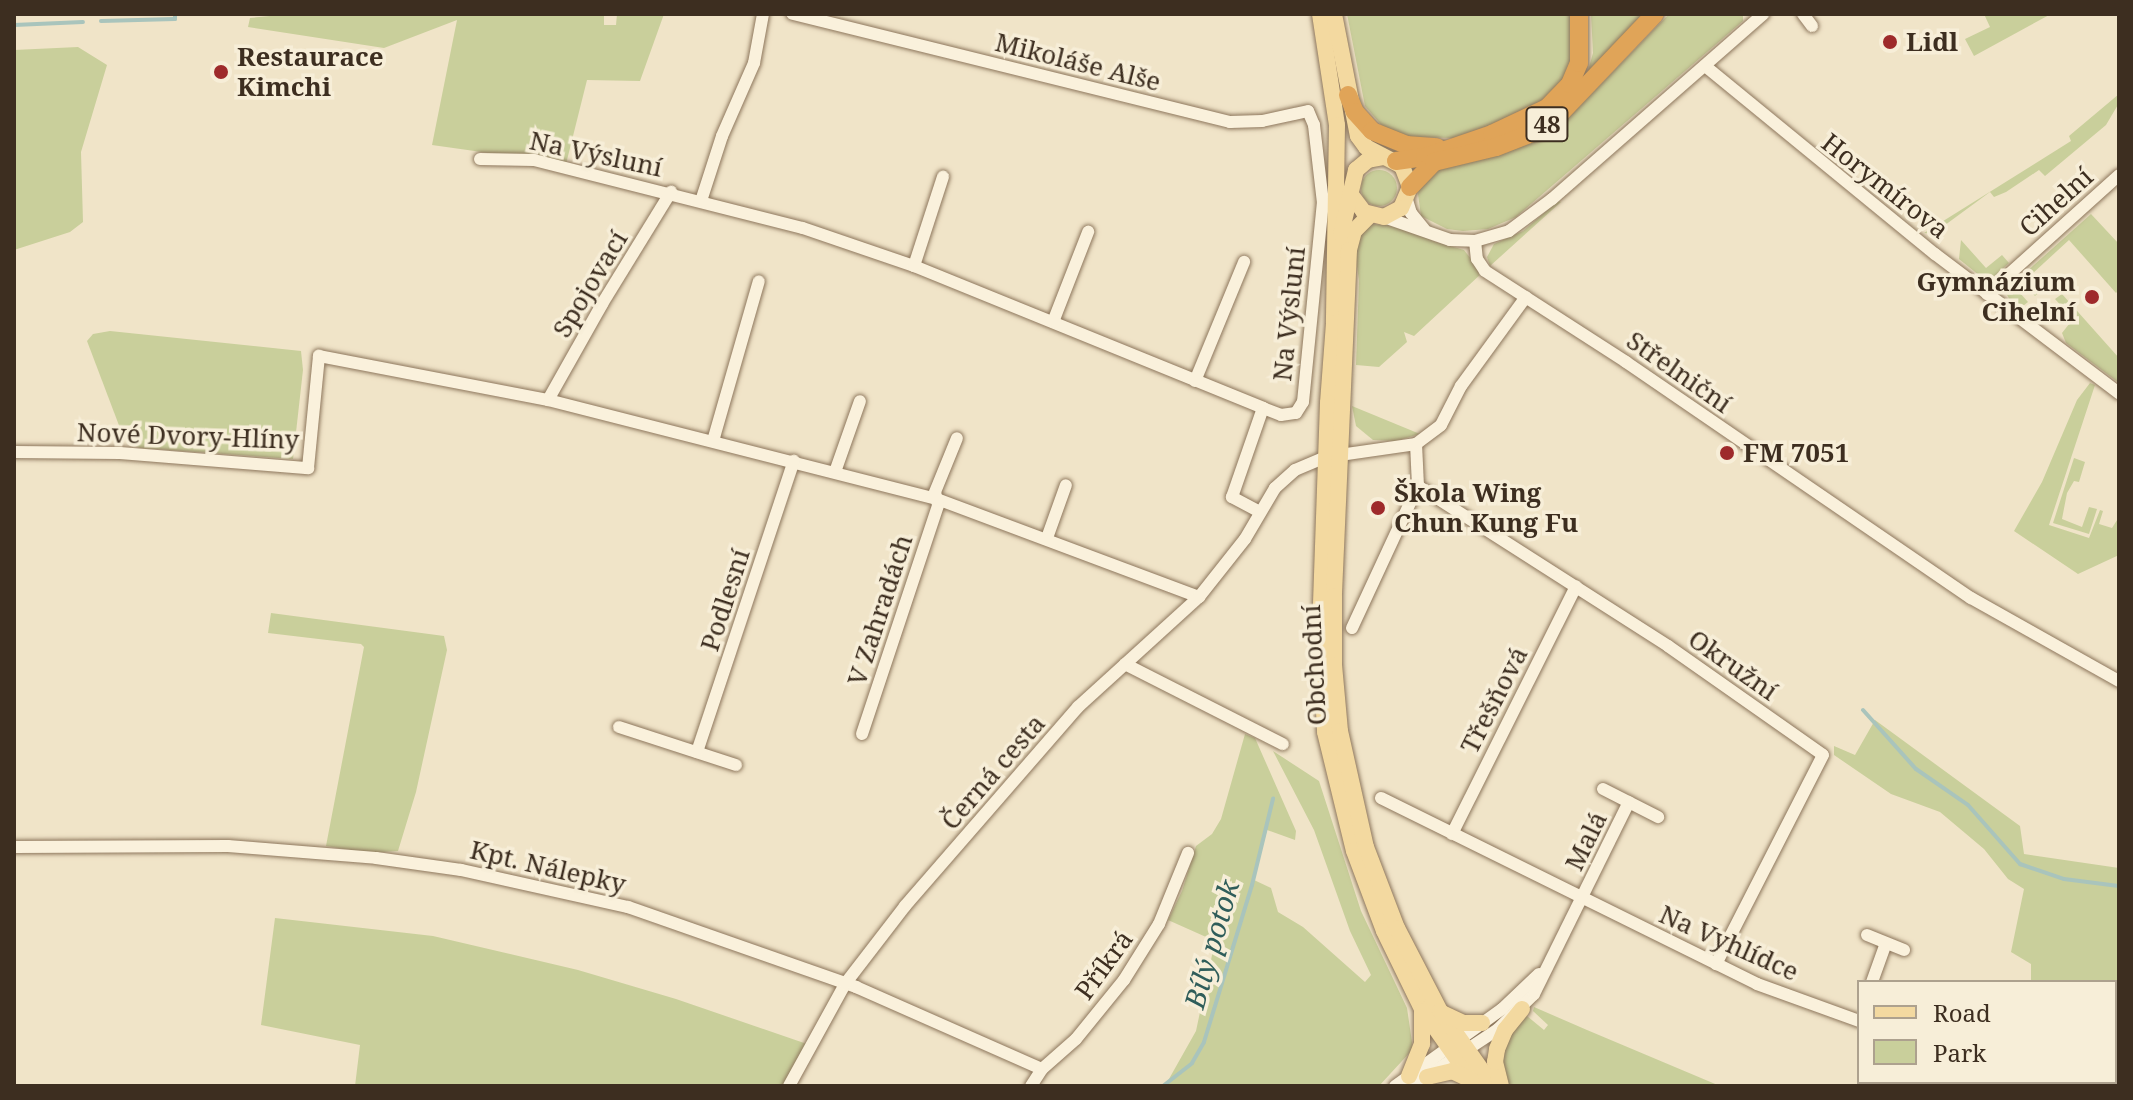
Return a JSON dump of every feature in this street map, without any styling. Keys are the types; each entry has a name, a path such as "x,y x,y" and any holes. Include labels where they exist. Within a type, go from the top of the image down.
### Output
{"highway":[{"name":"48","path":"1390,159 1425,157 1530,119 1559,96 1579,63 1579,14"},
{"name":"48","path":"1409,193 1434,162 1496,147 1535,132 1554,120 1655,14"},
{"name":"48","path":"1348,95 1366,125 1389,140 1435,148 1459,144"}],"main road":[{"path":"1320,14 1337,125 1336,263"},
{"path":"1334,14 1358,136 1366,147 1407,172 1409,193 1393,214 1377,216 1359,208 1351,195"},
{"path":"1336,263 1356,170 1337,125"},
{"path":"1356,170 1368,160 1390,159"},
{"name":"Obchodní","path":"1377,216 1357,225 1349,244 1320,632 1325,732 1354,851 1384,931 1422,1009 1493,1086"},
{"name":"Obchodní","path":"1336,263 1334,665 1340,731 1366,847 1397,928 1474,1083"},
{"path":"1405,1083 1422,1044 1422,1009"},
{"path":"1501,1086 1495,1062 1497,1049 1505,1030 1522,1009"},
{"path":"1440,1011 1463,1023 1482,1023"},
{"path":"1427,1077 1452,1071 1474,1083"}],"street":[{"path":"701,201 722,136 754,63 763,14"},
{"name":"Mikoláše Alše","path":"792,14 1230,122 1262,121 1308,111"},
{"path":"1377,216 1450,240 1475,241 1519,225 1763,14"},
{"path":"1803,14 1812,26"},
{"name":"Horymírova","path":"1705,66 1816,160 2119,393"},
{"name":"Na Výsluní","path":"480,159 534,160 671,192 803,228 914,266 1263,408 1292,415 1303,402 1323,203 1314,125 1308,111"},
{"name":"Cihelní","path":"1987,294 2119,175"},
{"path":"914,266 943,177"},
{"name":"Spojovací","path":"548,400 671,192"},
{"path":"1409,193 1413,216 1430,234"},
{"path":"1053,322 1088,232"},
{"name":"Střelniční","path":"1475,241 1477,259 1485,271 1971,598 2119,681"},
{"name":"Na Výsluní","path":"1195,381 1244,262"},
{"path":"713,441 759,281"},
{"path":"1352,628 1418,486 1416,444 1441,425 1461,386 1526,297"},
{"name":"Nové Dvory-Hlíny","path":"14,452 120,453 308,468 319,356 548,400"},
{"path":"548,400 937,499 1199,597"},
{"path":"835,472 860,401"},
{"path":"1260,512 1232,497 1263,408"},
{"name":"V Zahradách","path":"862,734 937,499 935,492 957,438"},
{"name":"Černá cesta","path":"789,1086 845,984 905,906 1069,718 1199,597 1245,539 1275,488 1295,470 1333,456 1416,444"},
{"name":"Podlesní","path":"697,752 794,461"},
{"path":"1047,538 1066,485"},
{"name":"Okružní","path":"1418,486 1576,586 1823,755 1716,964"},
{"name":"Třešňová","path":"1452,834 1576,586"},
{"path":"1125,664 1283,744"},
{"path":"619,727 736,765"},
{"name":"Malá","path":"1603,789 1658,817"},
{"name":"Na Vyhlídce","path":"1381,798 1757,984 1857,1019"},
{"name":"Malá","path":"1583,899 1629,802"},
{"name":"Kpt. Nálepky","path":"14,847 228,846 376,858 461,870 628,907 845,984 1042,1069"},
{"name":"Příkrá","path":"1031,1086 1042,1069 1076,1039 1124,980 1159,924 1188,853"},
{"path":"1405,1083 1522,1009 1543,979 1547,965 1583,899"},
{"path":"1867,935 1904,950"},
{"path":"1873,980 1886,943"},
{"path":"1405,1083 1427,1077 1482,1023 1524,991 1547,965"}],"green space":[{"path":"604,14 604,25 616,25 617,14 664,14 640,81 587,80 566,164 432,145 457,20 384,48 248,27 250,18 280,15"},
{"path":"1347,14 1571,14 1571,64 1562,82 1547,99 1519,115 1454,138 1411,137 1384,128 1365,106"},
{"path":"1591,14 1644,14 1587,75 1593,53"},
{"path":"1669,14 1743,14 1743,21 1516,217 1488,229 1463,231 1447,229 1421,216 1418,194 1421,183 1433,169 1506,153 1542,137 1579,107"},
{"path":"1984,14 2051,14 1974,56 1965,39 1990,27"},
{"path":"78,47 107,65 81,152 83,222 70,232 14,250 14,50"},
{"path":"2119,94 2119,103 2106,125 2045,176 2039,170 2006,192 1994,197 1990,192 1941,228 1943,232 1940,234 1924,233 2071,141 2069,136"},
{"path":"1379,170 1392,175 1397,188 1392,201 1379,206 1366,201 1361,188 1366,175"},
{"path":"1558,201 1561,202 1490,266 1487,257 1494,244 1523,231"},
{"path":"2091,214 2119,244 2119,290 2116,293 2069,240 2032,274 2044,287 2035,296 2027,287 2020,293 2028,302 2023,306 2012,304 2005,291"},
{"path":"1370,224 1402,226 1433,241 1464,250 1482,273 1414,336 1404,332 1407,342 1379,367 1356,365 1359,280 1354,246 1356,236"},
{"path":"1961,240 1986,268 2002,255 2009,263 1990,280 1985,280 1959,259"},
{"path":"2062,294 2119,358 2119,383 2066,343 2062,333 2073,319 2055,299"},
{"path":"110,331 301,351 303,370 293,459 140,448 129,443 123,436 87,341 93,334"},
{"path":"2090,383 2095,385 2049,525 2089,538 2100,510 2103,511 2099,524 2112,528 2119,517 2119,555 2078,574 2014,531 2042,482 2077,400"},
{"path":"1352,406 1420,434 1396,441 1373,440 1356,426"},
{"path":"2074,458 2085,462 2079,482 2074,481 2067,493 2062,519 2082,527 2089,507 2097,509 2089,534 2053,523"},
{"path":"271,613 444,636 447,650 416,792 398,851 367,853 326,846 364,647 361,644 268,633"},
{"path":"1875,720 2020,826 2024,854 2119,868 2119,1086 2096,1084 2117,1084 2117,980 2031,980 2031,964 2011,952 2024,889 2008,879 1984,849 1940,812 1891,794 1834,755 1834,746 1855,755"},
{"path":"1245,734 1255,738 1296,831 1295,840 1267,830 1254,880 1271,888 1278,912 1303,927 1365,982 1371,975 1350,931 1314,830 1273,751 1319,781 1361,911 1407,1008 1413,1049 1379,1086 1165,1086 1196,1031 1215,941 1168,920 1182,891 1196,846 1212,834 1221,819"},
{"path":"275,918 433,936 578,970 676,999 807,1044 783,1086 355,1086 360,1045 261,1025"},
{"path":"1534,1007 1720,1086 1505,1086 1500,1068 1507,1038 1527,1016 1544,1030 1548,1025 1533,1011"}],"waterway":[{"path":"101,21 175,19 175,14"},
{"path":"14,25 83,22"},
{"path":"1863,710 1916,769 1968,805 2020,864 2064,879 2119,886"},
{"name":"Bílý potok","path":"1163,1086 1192,1063 1204,1042 1252,885 1273,799"}],"place":[{"name":"Lidl","path":"1890,42"},
{"name":"Restaurace Kimchi","path":"221,72"},
{"name":"Gymnázium Cihelní","path":"2092,297"},
{"name":"FM 7051","path":"1727,453"},
{"name":"Škola Wing Chun Kung Fu","path":"1378,508"}]}
